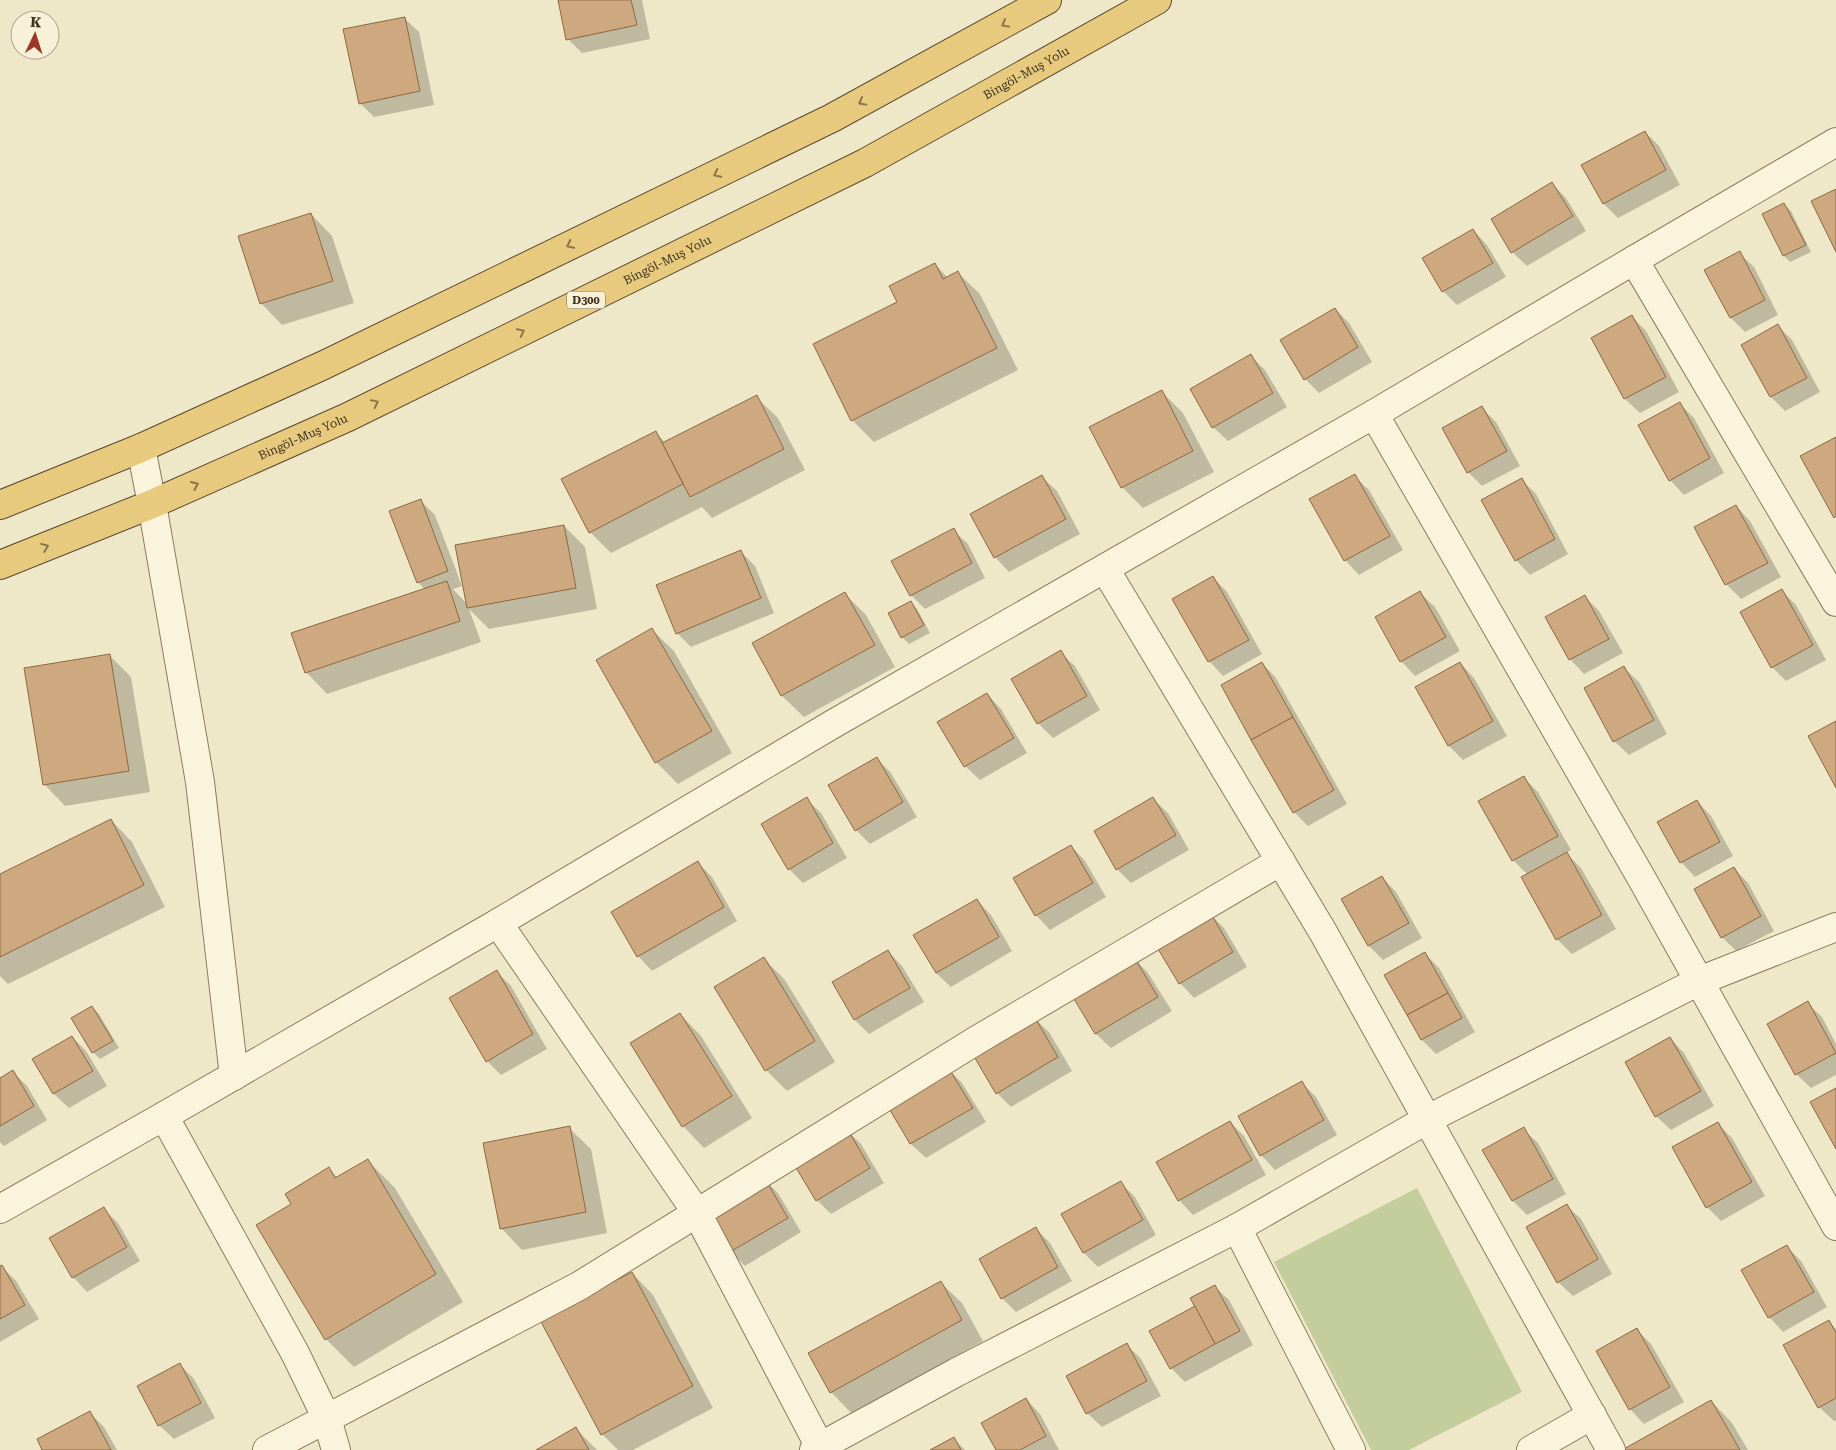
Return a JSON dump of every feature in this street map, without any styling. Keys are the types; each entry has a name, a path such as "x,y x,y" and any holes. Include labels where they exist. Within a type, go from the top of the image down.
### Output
{"highway":[{"path":"0,505 141,448 324,365 832,118 1047,0"},
{"name":"Bingöl-Muş Yolu","path":"0,566 152,504 348,416 865,163 1156,0"}],"street":[{"path":"0,1209 498,923 833,724 1374,414 1836,142"},
{"path":"1634,260 1836,602"},
{"path":"1374,414 1637,870 1836,1226"},
{"path":"141,448 200,782 234,1076"},
{"path":"1105,569 1323,932 1611,1450"},
{"path":"267,1450 578,1286 977,1040 1281,861"},
{"path":"498,923 697,1213 817,1448 957,1372 1238,1228 1428,1119 1698,981 1836,927"},
{"path":"164,1116 295,1353 327,1419 336,1450"},
{"path":"1238,1228 1351,1450"},
{"path":"1531,1450 1592,1415"}],"green space":[{"path":"1417,1188 1522,1392 1409,1450 1371,1450 1274,1262"}],"building":[{"path":"558,0 631,0 637,25 566,40"},
{"path":"405,17 420,91 359,104 343,29"},
{"path":"1645,131 1666,170 1603,204 1581,165"},
{"path":"1552,182 1573,216 1511,253 1491,219"},
{"path":"1836,189 1836,252 1811,201"},
{"path":"1784,203 1806,245 1783,256 1762,214"},
{"path":"311,213 333,281 260,304 238,236"},
{"path":"1473,229 1493,263 1442,292 1422,258"},
{"path":"1740,251 1765,300 1730,318 1704,270"},
{"path":"935,263 943,279 958,271 997,348 851,421 813,344 897,302 889,286"},
{"path":"1335,308 1358,347 1304,380 1280,340"},
{"path":"1632,315 1666,377 1624,399 1591,338"},
{"path":"1778,324 1807,378 1770,397 1741,345"},
{"path":"1251,354 1273,393 1212,428 1190,389"},
{"path":"1162,390 1193,451 1121,488 1089,427"},
{"path":"757,395 784,449 690,497 662,443"},
{"path":"1680,402 1710,458 1669,481 1638,425"},
{"path":"1482,406 1507,451 1467,473 1442,428"},
{"path":"656,431 683,484 589,533 561,479"},
{"path":"1836,437 1836,516 1834,518 1800,456"},
{"path":"1355,474 1390,536 1344,561 1309,499"},
{"path":"1042,475 1066,519 994,558 970,514"},
{"path":"1522,478 1555,539 1515,561 1481,500"},
{"path":"421,499 448,571 417,583 389,511"},
{"path":"1736,505 1768,563 1725,585 1694,527"},
{"path":"564,525 576,588 467,608 455,545"},
{"path":"954,528 972,563 910,596 891,561"},
{"path":"741,550 761,598 676,634 656,585"},
{"path":"1213,576 1249,640 1208,662 1172,599"},
{"path":"447,581 460,621 305,673 291,633"},
{"path":"1782,589 1813,645 1771,668 1740,612"},
{"path":"1420,591 1446,637 1400,662 1375,617"},
{"path":"845,592 875,645 781,696 752,643"},
{"path":"1585,595 1609,639 1569,660 1545,617"},
{"path":"911,601 924,625 901,638 888,613"},
{"path":"652,628 712,731 655,763 596,660"},
{"path":"1061,650 1087,696 1037,724 1011,679"},
{"path":"110,654 129,771 43,785 24,668"},
{"path":"1262,662 1293,717 1251,740 1221,685"},
{"path":"1460,662 1493,721 1448,746 1415,687"},
{"path":"1624,666 1654,720 1613,742 1584,688"},
{"path":"987,693 1014,738 964,767 937,722"},
{"path":"1293,717 1334,790 1293,813 1251,740"},
{"path":"1836,721 1836,788 1808,736"},
{"path":"877,757 903,802 855,831 828,785"},
{"path":"1524,776 1558,836 1512,861 1478,801"},
{"path":"807,797 833,843 788,870 761,824"},
{"path":"1153,797 1176,835 1116,870 1094,831"},
{"path":"1697,800 1720,842 1680,863 1657,822"},
{"path":"111,819 144,885 0,957 0,874"},
{"path":"1071,845 1093,883 1035,916 1013,878"},
{"path":"1567,852 1602,915 1556,940 1521,877"},
{"path":"698,861 724,907 637,957 611,912"},
{"path":"1734,867 1761,916 1721,938 1694,889"},
{"path":"1382,876 1409,923 1368,946 1341,899"},
{"path":"977,899 999,937 936,973 913,935"},
{"path":"1210,912 1233,952 1179,984 1155,944"},
{"path":"888,950 910,988 854,1020 832,982"},
{"path":"1425,952 1448,993 1407,1015 1384,975"},
{"path":"764,957 815,1041 765,1071 714,987"},
{"path":"1134,957 1158,997 1095,1034 1071,994"},
{"path":"497,970 533,1034 486,1062 449,998"},
{"path":"1448,993 1462,1018 1421,1040 1407,1015"},
{"path":"1808,1001 1836,1053 1795,1075 1767,1024"},
{"path":"92,1006 113,1041 92,1053 71,1018"},
{"path":"680,1013 732,1096 682,1127 630,1043"},
{"path":"1034,1016 1058,1057 996,1094 972,1053"},
{"path":"72,1036 93,1071 53,1094 32,1059"},
{"path":"1670,1037 1701,1091 1655,1117 1625,1062"},
{"path":"948,1067 973,1108 910,1144 887,1105"},
{"path":"13,1070 34,1106 0,1126 0,1078"},
{"path":"1302,1081 1324,1120 1260,1156 1238,1116"},
{"path":"1836,1088 1836,1149 1810,1102"},
{"path":"1230,1121 1252,1160 1178,1201 1156,1162"},
{"path":"1718,1122 1752,1182 1706,1208 1672,1147"},
{"path":"570,1126 586,1212 500,1229 483,1143"},
{"path":"1524,1127 1553,1179 1512,1201 1482,1150"},
{"path":"847,1128 870,1168 816,1201 792,1161"},
{"path":"368,1159 436,1274 325,1340 256,1225 291,1204 285,1194 329,1167 335,1178"},
{"path":"764,1177 788,1218 730,1252 705,1212"},
{"path":"1121,1181 1143,1220 1083,1253 1061,1214"},
{"path":"1567,1204 1598,1259 1557,1283 1526,1227"},
{"path":"104,1207 127,1247 72,1278 49,1238"},
{"path":"1036,1227 1058,1267 1001,1299 979,1259"},
{"path":"1787,1245 1814,1292 1768,1318 1741,1270"},
{"path":"2,1265 25,1305 0,1319 0,1266"},
{"path":"632,1272 693,1386 601,1435 540,1320"},
{"path":"941,1281 962,1320 830,1393 808,1353"},
{"path":"1215,1285 1240,1331 1215,1344 1190,1298"},
{"path":"1195,1306 1215,1344 1170,1369 1149,1331"},
{"path":"1829,1320 1836,1333 1836,1398 1818,1408 1783,1345"},
{"path":"1637,1328 1670,1387 1629,1410 1596,1351"},
{"path":"1127,1343 1147,1381 1086,1414 1066,1376"},
{"path":"180,1363 201,1403 158,1426 137,1386"},
{"path":"1026,1398 1046,1436 1020,1450 996,1450 981,1423"},
{"path":"1711,1400 1740,1450 1622,1450"},
{"path":"90,1411 111,1450 42,1450 37,1439"},
{"path":"576,1427 589,1450 536,1450"},
{"path":"954,1437 961,1450 930,1450"}]}
